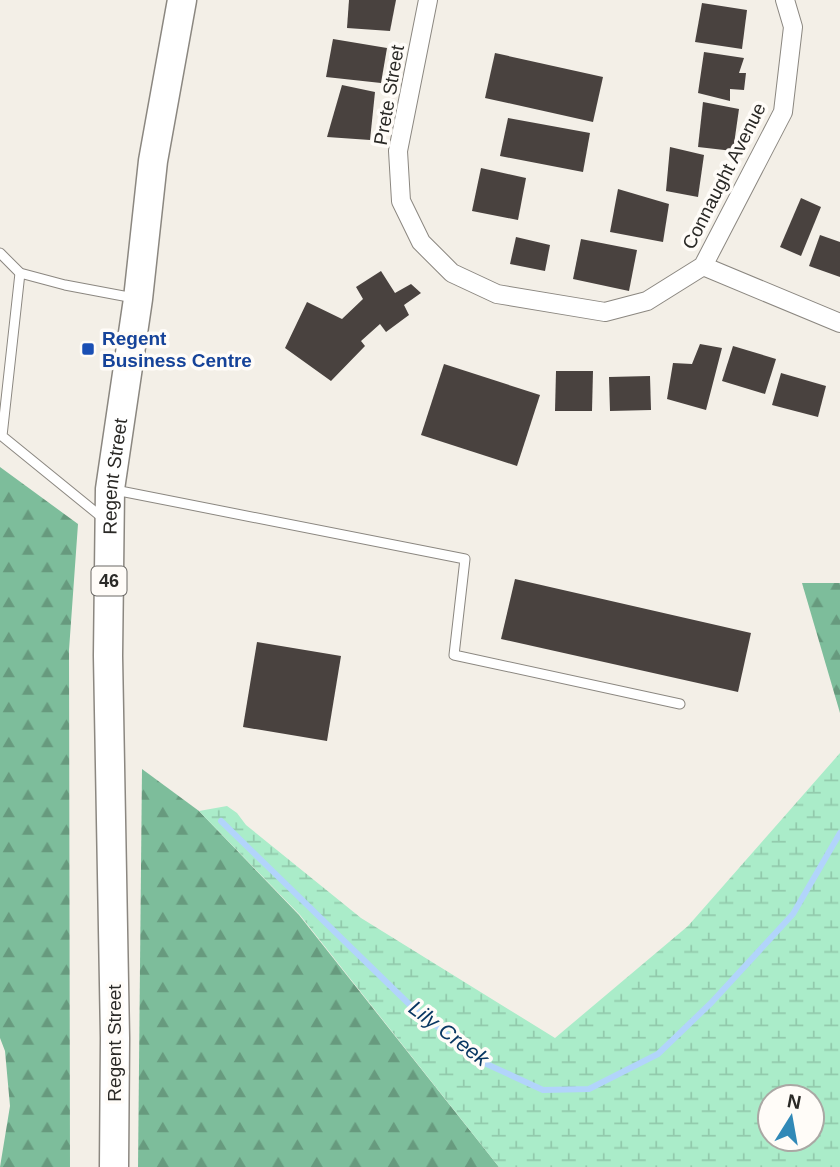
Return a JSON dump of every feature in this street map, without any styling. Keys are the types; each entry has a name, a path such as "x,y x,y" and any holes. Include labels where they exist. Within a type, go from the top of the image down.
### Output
{"main road":[{"name":"Regent Street","path":"114,1167 115,1038 108,656 110,489 138,299 153,161 182,0"}],"street":[{"name":"Prete Street","path":"428,0 398,151 401,201 421,242 452,273 497,294 565,305"},
{"name":"Connaught Avenue","path":"565,305 605,312 647,302 703,266 783,111 793,27 785,0"},
{"path":"703,266 840,323"}],"lane":[{"path":"0,253 20,273 138,299"},
{"path":"20,273 2,436 110,524"},
{"path":"110,489 465,559 454,655 680,704"}],"green space":[{"path":"0,467 78,524 69,650 70,1167 0,1167 10,1106 5,1051 0,1038"},
{"path":"802,583 840,583 840,713"},
{"path":"840,753 840,1167 499,1167 300,915 199,811 227,806 237,813 246,825 361,918 555,1038 688,926"},
{"path":"142,769 199,811 299,915 499,1167 138,1167"}],"building":[{"path":"349,0 396,0 390,31 347,28"},
{"path":"702,3 747,10 742,49 695,42"},
{"path":"333,39 387,48 381,83 326,77"},
{"path":"704,52 744,58 739,73 746,73 744,90 730,89 730,101 698,93"},
{"path":"495,53 603,77 593,122 485,98"},
{"path":"342,85 375,92 370,140 327,137"},
{"path":"703,102 739,109 733,151 698,147"},
{"path":"508,118 590,133 583,172 500,156"},
{"path":"670,147 704,155 698,197 666,191"},
{"path":"481,168 526,178 518,220 472,211"},
{"path":"618,189 669,204 663,242 610,232"},
{"path":"801,198 821,207 801,256 780,247"},
{"path":"820,235 840,242 840,277 809,266"},
{"path":"516,237 550,245 545,271 510,264"},
{"path":"581,239 637,250 629,291 573,279"},
{"path":"381,271 395,293 411,284 421,293 404,305 409,315 386,332 380,324 361,341 365,346 331,381 285,348 307,302 342,319 363,299 356,287"},
{"path":"700,344 722,348 706,410 667,399 673,363 692,364"},
{"path":"733,346 776,359 765,394 722,381"},
{"path":"444,364 540,395 517,466 421,435"},
{"path":"556,371 593,371 592,411 555,411"},
{"path":"781,373 826,386 818,417 772,405"},
{"path":"650,376 651,410 610,411 609,377"},
{"path":"515,579 751,633 738,692 501,639"},
{"path":"257,642 341,656 327,741 243,727"}],"waterway":[{"name":"Lily Creek","path":"221,821 410,1005 480,1061 543,1090 589,1089 658,1054 711,1003 793,914 840,833"}],"place":[{"name":"Regent Business Centre","path":"88,349"}]}
